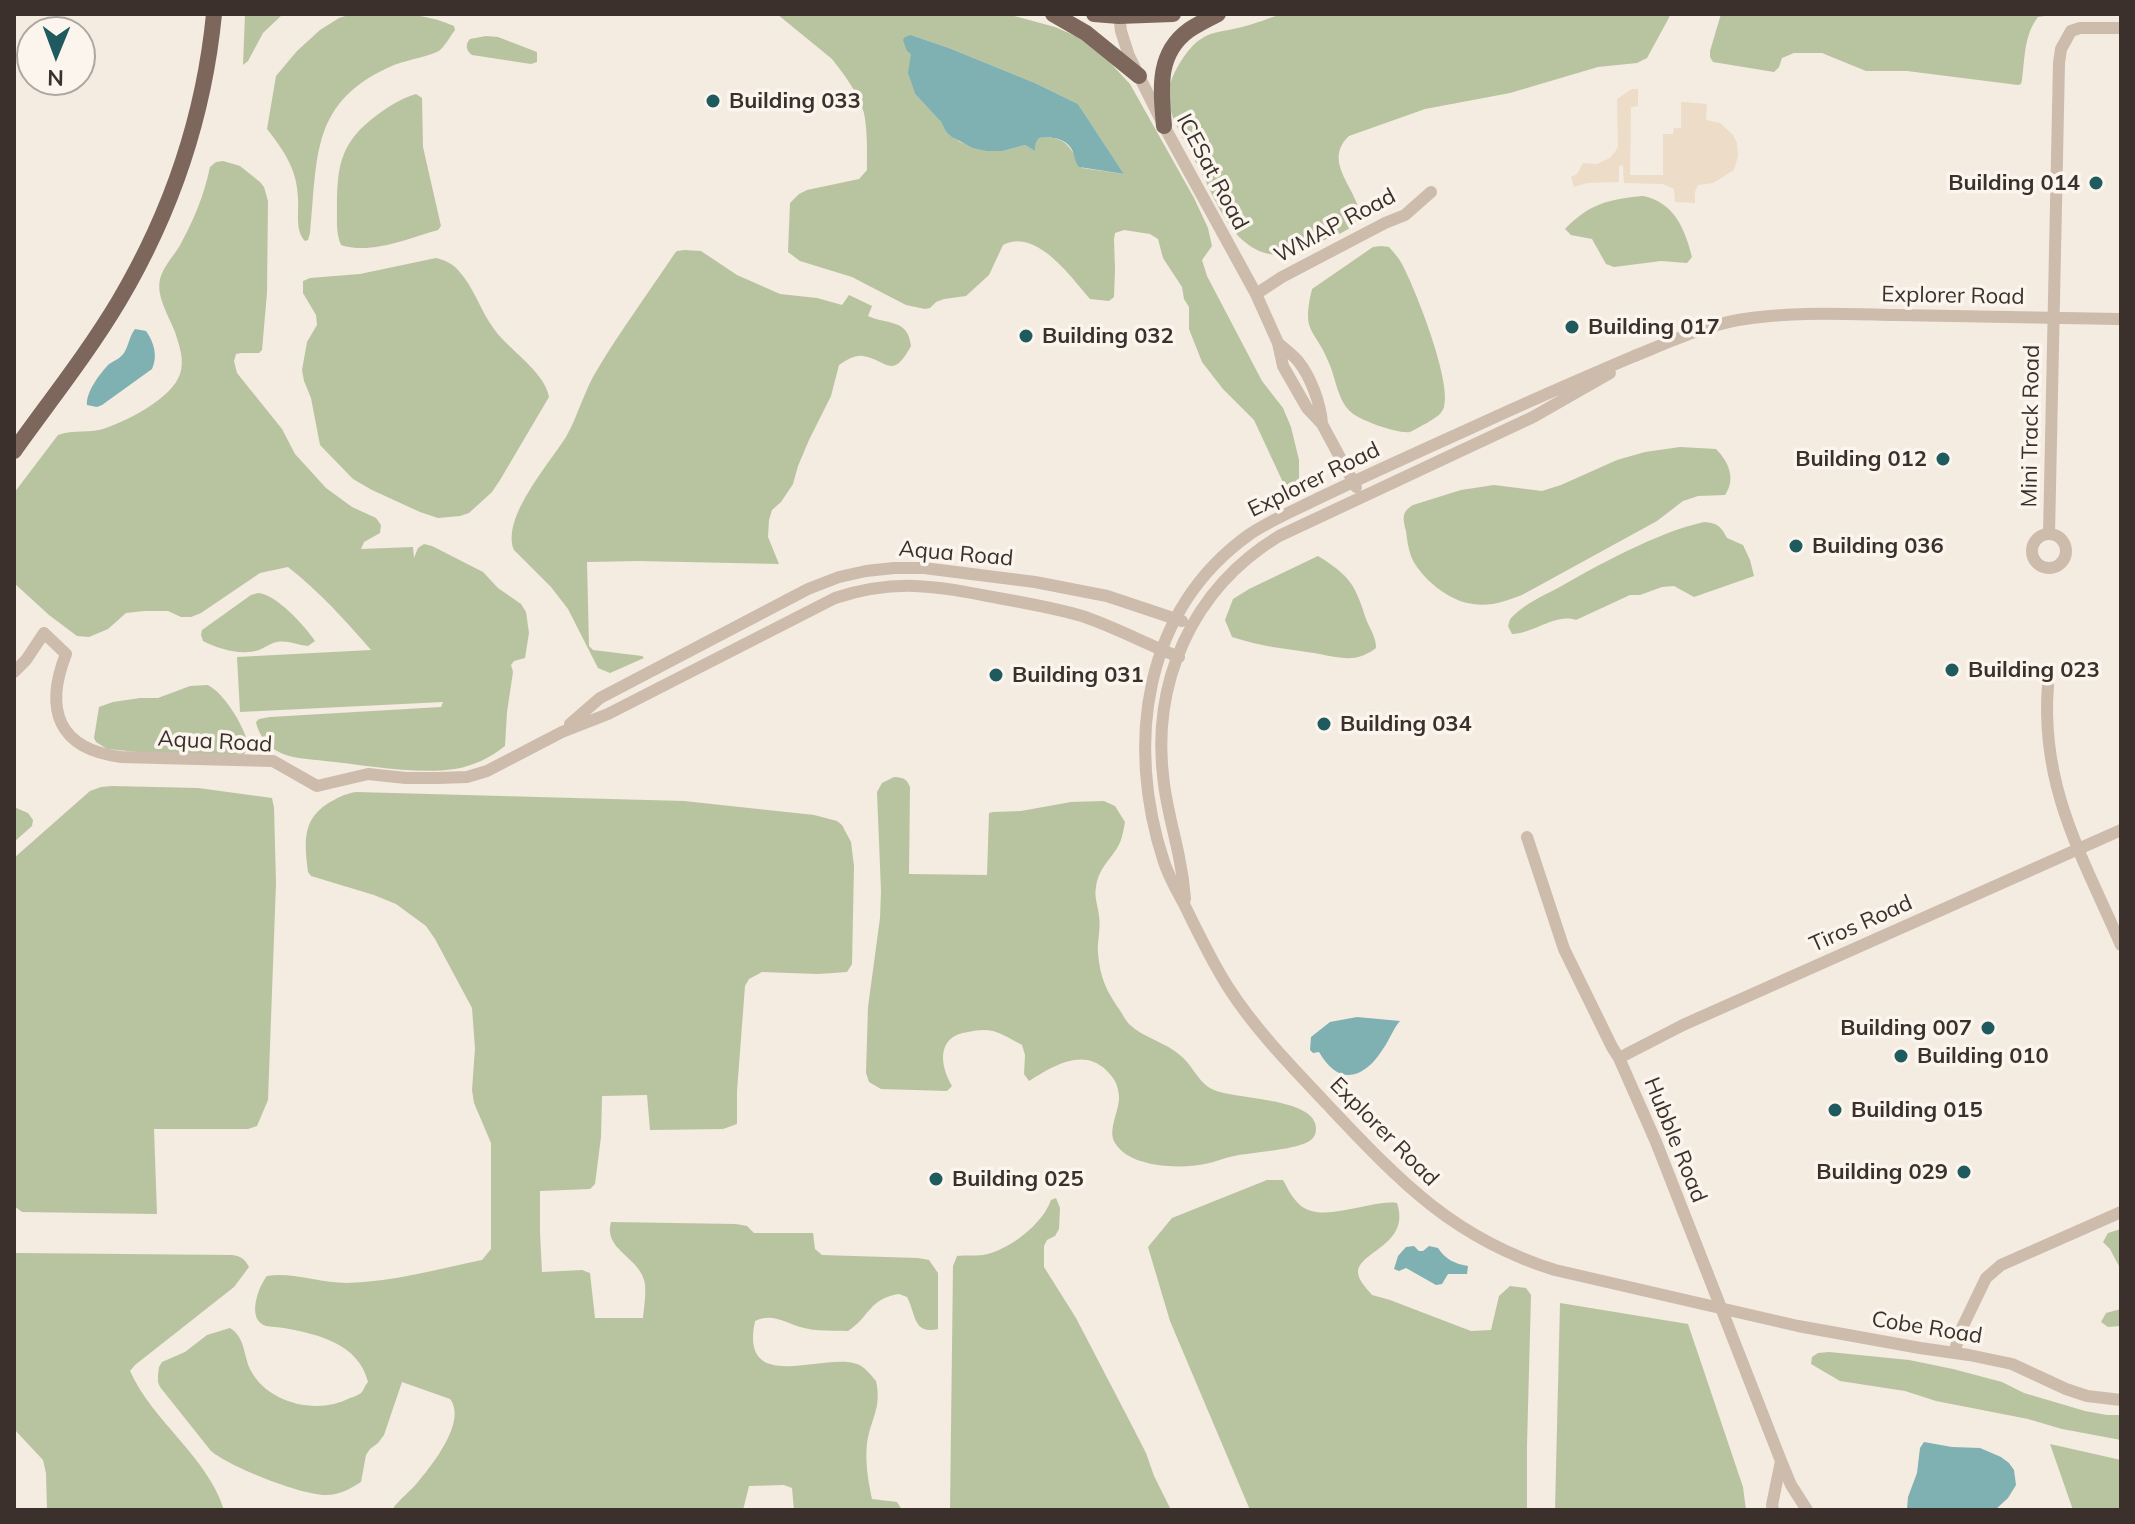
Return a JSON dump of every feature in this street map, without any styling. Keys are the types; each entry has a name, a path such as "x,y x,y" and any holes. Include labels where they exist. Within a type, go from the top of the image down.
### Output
{"main road":[{"path":"14,451 118,303 164,214 196,114 214,14"},
{"path":"1053,14 1086,33 1139,76"},
{"path":"1094,14 1173,14"},
{"path":"1164,126 1161,90 1166,59 1188,31 1218,14"}],"street":[{"name":"ICESat Road","path":"1119,15 1124,42 1139,76 1256,294 1278,343 1283,366 1307,408 1322,424 1361,498"},
{"name":"Mini Track Road","path":"2049,534 2057,103 2061,49 2071,31 2080,28 2121,28"},
{"name":"WMAP Road","path":"1256,294 1295,270 1405,215 1431,192"},
{"name":"Explorer Road","path":"1722,1309 1591,1279 1529,1262 1494,1247 1434,1208 1405,1184 1263,1034 1211,960 1165,865 1153,819 1144,729 1150,685 1161,650 1190,594 1211,569 1252,532 1353,481 1559,388 1707,327 1761,316 1819,314 2121,319"},
{"name":"Explorer Road","path":"1187,910 1164,785 1161,731 1166,700 1190,626 1223,580 1258,549 1279,536 1555,406 1646,352"},
{"name":"Aqua Road","path":"562,732 600,698 808,589 866,571 924,568 1035,582 1107,596 1175,618 1190,626"},
{"name":"Aqua Road","path":"14,672 44,633 66,654 59,680 59,720 63,729 80,745 104,755 121,757 273,761 317,786 368,774 406,778 467,777 487,771 562,732 608,714 835,598 887,586 941,587 1082,616 1179,657"},
{"path":"2048,685 2047,736 2056,787 2066,822 2121,945"},
{"name":"Tiros Road","path":"1619,1058 1683,1025 2121,830"},
{"name":"Hubble Road","path":"1527,837 1564,949 1619,1058 1656,1142 1781,1461 1791,1485 1807,1510"},
{"path":"1954,1353 1961,1330 1992,1271 2121,1212"},
{"name":"Cobe Road","path":"1722,1309 1822,1331 2012,1364 2087,1396 2121,1400"},
{"path":"1773,1510 1781,1461"},
{"name":"Hubble Road","path":"1791,1485 1795,1507"}],"green space":[{"path":"245,14 283,14 263,33 243,65"},
{"path":"352,14 417,16 442,21 454,26 455,30 437,52 394,65 367,79 347,95 333,113 318,155 310,233 305,241 299,227 297,188 292,169 267,129 276,76 320,30"},
{"path":"777,14 1007,14 1055,27 1078,37 1100,52 1130,84 1208,228 1212,246 1202,260 1207,276 1262,381 1283,408 1299,460 1299,492 1291,494 1287,491 1254,420 1202,362 1189,329 1189,307 1182,287 1163,258 1158,239 1150,234 1124,230 1115,233 1114,297 1109,301 1090,299 1052,257 1040,248 1015,241 1003,245 989,275 966,296 944,299 925,309 906,305 852,277 800,261 788,252 790,203 807,190 859,179 867,170 864,113 853,88 832,59","holes":["911,35 949,48 1078,104 1124,174 1082,168 1070,148 1055,138 1039,138 1035,151 1025,145 1003,151 986,151 960,142 946,132 941,122 915,94 909,75"]},
{"path":"1282,14 1671,14 1647,58 1637,63 1598,67 1510,93 1425,109 1349,136 1340,148 1339,161 1355,198 1358,219 1350,228 1336,235 1294,252 1276,255 1248,244 1228,222 1175,122 1168,95 1179,64 1205,36"},
{"path":"1721,14 2059,14 2038,17 2033,24 2021,84 2018,85 1907,71 1866,71 1822,53 1794,53 1782,58 1774,72 1713,62 1710,51"},
{"path":"498,37 537,52 537,62 531,64 472,55 467,49 470,39"},
{"path":"416,94 422,98 423,147 441,226 438,230 377,247 341,245 337,227 337,192 344,155 365,125 396,103"},
{"path":"223,161 240,166 260,182 268,201 267,293 262,350 259,353 236,354 237,373 282,429 295,454 326,488 352,507 376,518 381,525 380,533 364,542 361,549 413,547 414,558 418,548 424,544 432,546 483,572 498,588 521,604 526,612 529,633 525,658 511,665 513,672 505,746 475,764 439,771 390,769 294,757 282,754 266,743 257,726 259,719 441,707 443,702 240,712 237,657 371,650 321,596 288,567 260,573 191,617 181,617 168,611 126,613 108,629 89,637 77,636 14,583 14,493 58,435 100,430 126,420 159,400 180,374 181,353 161,299 160,279 193,218 210,167"},
{"path":"1643,196 1663,204 1676,218 1686,236 1692,257 1687,263 1661,261 1614,267 1606,264 1592,239 1571,235 1565,229 1600,204"},
{"path":"1373,247 1389,247 1409,278 1443,378 1443,410 1410,432 1372,423 1347,408 1309,323 1312,289"},
{"path":"701,251 737,275 780,294 817,298 842,305 849,295 872,306 868,316 896,324 906,331 911,346 894,366 860,356 839,365 831,396 809,440 793,484 772,510 768,537 779,564 587,562 589,646 593,650 644,658 610,673 598,668 568,609 551,587 514,550 514,523 529,492 566,437 592,378 606,355 675,253"},
{"path":"436,258 451,264 464,277 494,329 534,370 549,397 492,492 469,513 438,518 353,479 320,445 302,370 307,342 317,325 316,315 303,293 303,281 360,274"},
{"path":"1680,447 1716,449 1730,471 1730,483 1725,495 1698,496 1683,501 1657,521 1522,595 1479,605 1455,599 1428,580 1411,556 1404,519 1406,510 1413,505 1461,490 1494,485 1542,491 1617,460"},
{"path":"1704,522 1718,526 1727,538 1743,545 1754,576 1694,597 1674,586 1662,587 1640,595 1630,595 1576,620 1560,619 1512,634 1508,626 1510,619 1534,601 1628,550 1667,533"},
{"path":"1318,556 1350,582 1376,648 1359,657 1343,658 1232,637 1225,620 1233,599"},
{"path":"258,593 281,605 315,641 308,646 277,642 259,650 238,652 203,641 202,630"},
{"path":"208,685 228,704 239,722 249,747 244,754 158,754 107,749 94,738 99,707 113,702 158,698 190,686"},
{"path":"894,777 904,779 910,787 909,874 987,875 989,813 1071,802 1104,801 1115,806 1125,822 1123,833 1100,873 1096,891 1099,962 1111,996 1129,1024 1175,1051 1209,1087 1299,1109 1315,1123 1313,1138 1296,1146 1195,1166 1143,1162 1132,1158 1115,1143 1112,1132 1119,1102 1118,1092 1106,1070 1097,1063 1077,1060 1057,1065 1029,1081 1024,1074 1022,1045 990,1030 958,1035 946,1045 943,1060 952,1086 947,1091 881,1089 869,1082 866,1073 868,1007 881,891 877,792 882,783"},
{"path":"112,786 198,788 272,798 276,883 268,1100 257,1126 248,1129 154,1129 157,1214 22,1212 14,1206 14,858 90,791"},
{"path":"356,792 684,801 814,815 842,825 851,842 854,866 852,964 847,972 762,972 749,979 745,986 737,1124 723,1129 650,1130 647,1095 602,1096 595,1184 590,1189 540,1191 542,1272 582,1270 590,1273 595,1318 643,1318 644,1280 641,1272 612,1239 611,1222 736,1224 747,1226 754,1233 813,1233 815,1249 822,1255 929,1260 938,1273 938,1329 920,1326 907,1297 899,1294 875,1304 848,1331 809,1329 774,1318 755,1321 753,1344 759,1358 771,1364 857,1364 876,1381 877,1406 866,1450 872,1499 897,1502 902,1510 794,1510 792,1488 784,1485 749,1486 743,1510 392,1510 415,1486 446,1442 454,1419 450,1399 402,1382 384,1435 366,1455 361,1482 344,1491 326,1495 284,1485 220,1457 211,1451 160,1387 158,1374 162,1362 185,1352 207,1335 230,1328 242,1342 248,1365 259,1382 282,1399 309,1406 324,1406 354,1397 368,1382 356,1358 346,1350 323,1338 260,1323 256,1317 256,1303 267,1276 286,1275 347,1283 381,1280 482,1260 491,1249 491,1143 474,1103 472,1090 475,1048 472,1008 426,926 396,904 311,876 308,872 306,843 313,818 327,804"},
{"path":"14,807 28,813 33,820 32,826 14,842"},
{"path":"1267,1180 1283,1180 1297,1202 1306,1209 1318,1212 1397,1203 1397,1229 1391,1238 1366,1258 1358,1272 1372,1295 1471,1331 1491,1330 1499,1296 1510,1286 1526,1288 1531,1295 1527,1510 1250,1510 1170,1321 1148,1247 1172,1218"},
{"path":"1056,1198 1060,1208 1059,1229 1044,1246 1044,1267 1076,1318 1146,1453 1171,1510 950,1510 953,1266 957,1256 983,1255 1013,1242 1033,1227 1051,1200"},
{"path":"2121,1229 2121,1270 2103,1242 2108,1233"},
{"path":"16,1253 232,1255 246,1262 249,1267 234,1287 130,1371 152,1407 205,1473 224,1510 47,1510 43,1460 14,1429"},
{"path":"1560,1303 1688,1324 1743,1487 1746,1510 1555,1510"},
{"path":"2121,1309 2121,1326 2108,1327 2101,1322 2106,1313"},
{"path":"1818,1353 1909,1360 1953,1369 2002,1382 2024,1393 2085,1411 2121,1415 2121,1440 1936,1401 1905,1391 1840,1381 1811,1364 1812,1357"},
{"path":"2050,1444 2121,1460 2121,1510 2073,1510"}],"shaded area":[{"path":"1632,89 1638,89 1638,106 1631,107 1630,175 1663,175 1663,134 1673,134 1674,128 1681,128 1681,102 1707,104 1706,120 1720,123 1733,135 1738,156 1734,170 1713,183 1698,185 1695,203 1675,202 1674,189 1663,184 1624,183 1623,165 1619,166 1619,182 1587,183 1574,187 1571,177 1577,174 1583,163 1597,164 1610,158 1618,147 1617,99"}],"water":[{"path":"911,35 1035,83 1078,104 1124,174 1079,167 1071,148 1056,138 1039,138 1035,151 1025,145 1003,151 986,151 952,137 915,94 908,73 911,54 903,40"},
{"path":"135,329 146,331 151,340 155,354 152,369 102,405 87,405 94,384 108,365 124,353"},
{"path":"1357,1017 1400,1021 1368,1067 1351,1075 1343,1074 1335,1071 1319,1052 1310,1050 1311,1037 1330,1022"},
{"path":"1414,1246 1419,1251 1429,1246 1438,1248 1451,1260 1468,1266 1467,1274 1448,1274 1442,1284 1436,1285 1406,1268 1399,1271 1394,1269 1398,1256 1406,1247"},
{"path":"1924,1442 1980,1448 2001,1457 2014,1470 2016,1485 1995,1510 1907,1510 1920,1448"}],"place":[{"name":"Building 033","path":"713,101"},
{"name":"Building 014","path":"2096,183"},
{"name":"Building 017","path":"1572,327"},
{"name":"Building 032","path":"1026,336"},
{"name":"Building 012","path":"1943,459"},
{"name":"Building 036","path":"1796,546"},
{"name":"Building 023","path":"1952,670"},
{"name":"Building 031","path":"996,675"},
{"name":"Building 034","path":"1324,724"},
{"name":"Building 007","path":"1988,1028"},
{"name":"Building 010","path":"1901,1056"},
{"name":"Building 015","path":"1835,1110"},
{"name":"Building 029","path":"1964,1172"},
{"name":"Building 025","path":"936,1179"}]}
